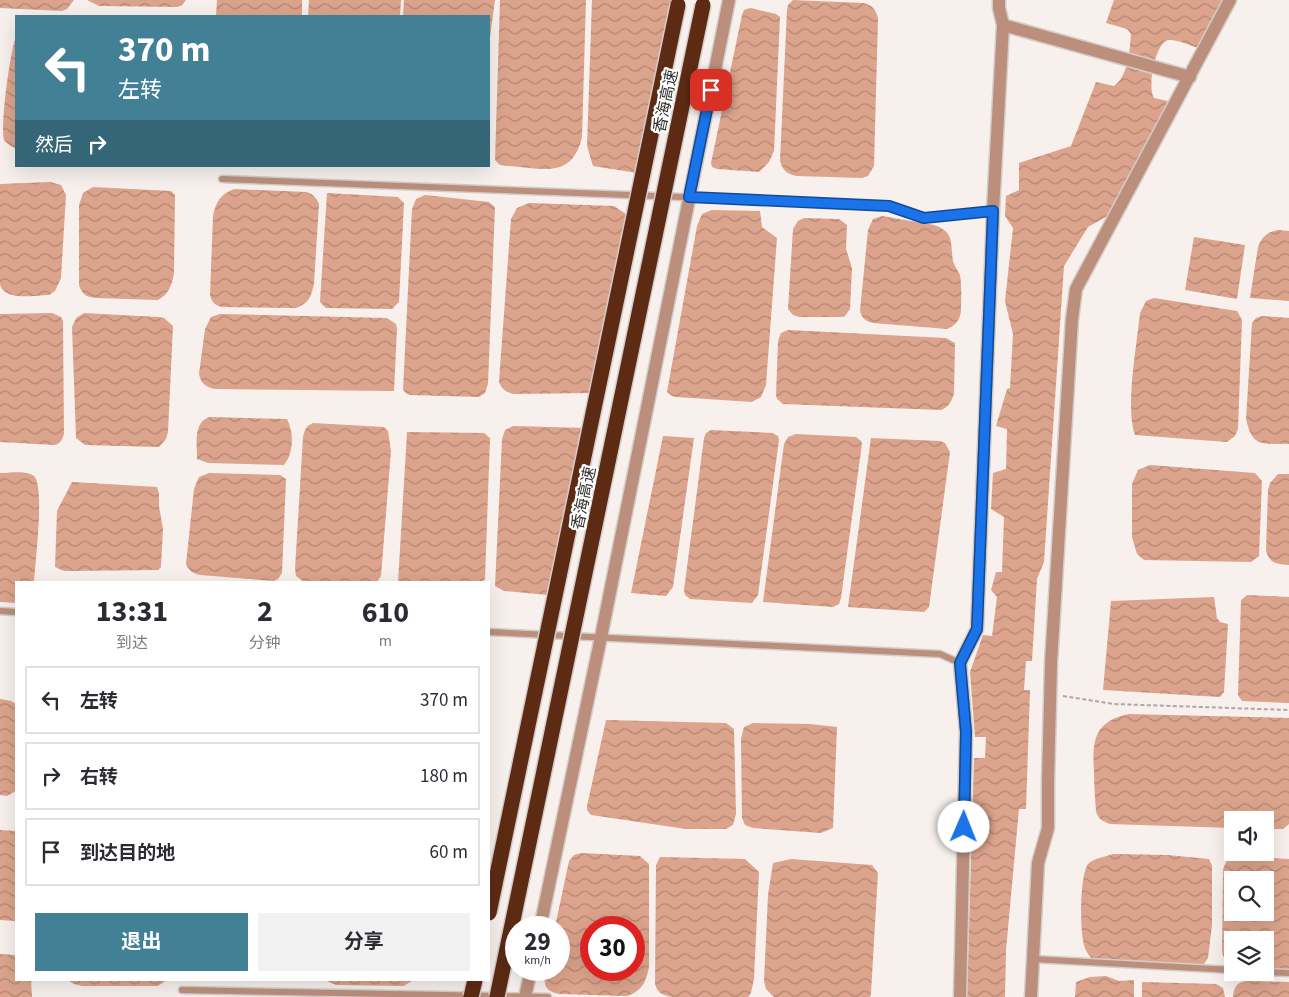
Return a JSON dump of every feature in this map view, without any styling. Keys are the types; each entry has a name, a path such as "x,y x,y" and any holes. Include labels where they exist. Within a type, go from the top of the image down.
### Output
{"highway":[{"name":"香海高速","path":"497,997 703,5"},
{"name":"香海高速","path":"490,907 678,6"},
{"path":"471,997 475,981"}],"street":[{"path":"543,916 601,637 728,0"},
{"path":"960,997 966,732 960,663 977,629 1002,26 999,0"},
{"path":"1031,997 1038,863 1048,828 1050,695 1072,319 1076,289 1230,0"},
{"path":"1002,26 1190,77"},
{"path":"526,997 529,981"}],"lane":[{"path":"222,179 889,206 924,218 993,211"},
{"path":"0,612 15,612"},
{"path":"490,632 940,654 960,663"},
{"path":"1033,959 1224,970"},
{"path":"1274,973 1289,974"},
{"path":"182,990 548,997"}],"path":[{"path":"1050,695 1114,704 1289,710"}],"water":[{"path":"0,0 74,0 67,9 62,11 0,8"},
{"path":"87,0 186,0 177,7 99,6"},
{"path":"217,0 302,0 302,15 216,15"},
{"path":"309,0 401,0 400,15 308,15"},
{"path":"404,0 495,0 490,38 490,15 403,15"},
{"path":"500,0 586,0 582,137 577,151 571,160 563,166 543,169 500,165 495,160"},
{"path":"592,0 672,0 637,173 593,166 587,146"},
{"path":"793,0 863,3 871,6 876,12 878,18 874,166 868,176 862,178 797,176 786,172 781,164 787,10 788,5"},
{"path":"1114,0 1223,0 1198,48 1179,41 1168,40 1159,49 1152,76 1152,93 1154,98 1172,102 1120,209 1088,227 1064,266 1044,562 1037,579 1032,661 1026,661 1024,690 1030,690 1026,809 1019,809 1006,950 1005,997 967,997 974,758 985,758 986,737 975,737 970,672 983,635 992,636 997,597 991,590 996,572 1002,572 1004,517 991,509 993,473 1006,469 1007,429 996,426 1007,389 1010,388 1013,334 1005,301 1013,228 1005,216 1006,196 1019,190 1019,163 1071,146 1096,82 1114,86 1119,82 1127,62 1131,34 1127,29 1106,23"},
{"path":"750,8 776,14 780,17 774,151 769,162 759,172 717,169 712,167 711,163 742,15 744,10"},
{"path":"15,40 15,148 4,140 3,132 6,89"},
{"path":"50,182 61,185 66,195 61,278 55,291 49,295 21,296 7,293 0,284 0,184"},
{"path":"93,187 171,191 175,195 174,273 169,289 158,300 96,298 83,293 79,285 79,205 83,193"},
{"path":"234,189 306,192 317,199 319,204 314,284 309,299 304,304 296,308 222,307 212,300 210,295 213,216 220,199"},
{"path":"327,193 398,197 404,203 399,302 392,309 326,308 320,302"},
{"path":"425,195 489,202 495,207 488,384 485,393 479,397 411,395 403,390 412,209 416,199"},
{"path":"529,203 614,206 626,214 592,393 513,394 504,389 499,381 511,219 517,208"},
{"path":"712,210 760,211 762,227 777,238 766,385 761,397 752,402 676,397 667,392 697,226 702,214"},
{"path":"882,216 934,225 941,228 948,235 954,265 960,275 961,284 961,311 957,322 952,326 947,329 873,323 863,318 860,311 868,230 873,219"},
{"path":"804,218 839,219 847,225 846,249 852,268 850,309 845,316 799,317 793,315 788,309 793,229 798,221"},
{"path":"1278,230 1289,231 1289,301 1250,298 1258,247 1265,235"},
{"path":"1194,237 1245,245 1237,299 1185,290"},
{"path":"1154,298 1237,311 1242,320 1238,429 1235,436 1227,442 1135,435 1132,423 1131,393 1140,313 1146,301"},
{"path":"52,313 61,317 63,321 63,438 55,445 0,442 0,314"},
{"path":"84,313 158,317 164,318 173,326 168,432 166,439 159,447 85,445 76,438 72,327 76,318"},
{"path":"220,314 387,318 396,324 397,329 394,391 215,389 209,387 203,383 199,374 205,329 211,317"},
{"path":"1262,316 1289,318 1289,444 1265,444 1256,440 1249,429 1246,419 1252,323 1256,318"},
{"path":"788,330 946,338 955,343 954,394 951,402 941,410 783,404 777,399 776,395 778,341 781,333"},
{"path":"210,417 287,419 291,430 292,442 290,454 284,465 208,463 197,459 198,428 205,419"},
{"path":"313,423 384,427 388,431 391,451 381,576 378,581 303,581 296,576 303,437 309,425"},
{"path":"513,426 587,428 548,595 504,591 495,586 502,439 505,430"},
{"path":"711,430 772,433 778,436 779,440 758,595 752,603 690,599 685,595 684,590 704,438 706,433"},
{"path":"407,432 484,433 490,438 485,579 483,581 398,581"},
{"path":"796,434 856,437 862,444 841,598 839,604 833,607 763,602 784,444 788,437"},
{"path":"663,436 694,438 673,587 666,596 631,593"},
{"path":"871,438 940,441 945,443 950,452 929,607 924,612 848,607"},
{"path":"1150,465 1255,473 1262,481 1259,556 1251,562 1144,560 1137,554 1132,537 1132,484 1138,470"},
{"path":"22,472 34,476 39,494 34,581 15,581 15,603 0,602 0,473"},
{"path":"209,473 280,475 286,479 282,573 278,579 274,581 200,575 188,568 186,564 194,489 199,477"},
{"path":"1278,474 1289,474 1289,565 1272,561 1266,551 1268,490 1270,483"},
{"path":"72,482 157,487 163,529 161,567 158,570 64,571 55,567 57,511"},
{"path":"1247,595 1289,597 1289,703 1242,701 1238,695 1241,600"},
{"path":"1214,597 1217,618 1220,622 1228,624 1224,692 1220,697 1103,690 1111,601"},
{"path":"0,699 15,703 15,792 7,796 0,795"},
{"path":"1129,714 1289,718 1289,824 1283,829 1274,829 1274,811 1224,811 1224,828 1110,824 1103,821 1099,818 1096,811 1093,761 1095,742 1102,727 1117,717"},
{"path":"606,720 726,723 734,729 736,814 733,825 726,829 686,829 591,815 587,810 587,806"},
{"path":"753,723 810,724 837,727 833,828 821,833 753,828 745,825 742,818 741,739 744,727"},
{"path":"0,830 15,831 15,921 0,920"},
{"path":"581,853 640,856 649,864 649,967 645,979 645,916 580,916 580,981 644,981 640,989 632,994 627,996 560,994 551,991 546,986 545,981 570,981 570,916 557,916 569,861 574,855"},
{"path":"1113,854 1168,855 1209,859 1212,866 1212,925 1208,958 1204,964 1093,960 1085,949 1082,933 1081,901 1083,879 1085,870 1090,862"},
{"path":"660,857 745,859 759,872 754,979 751,993 748,997 672,997 659,992 655,984 656,865"},
{"path":"1274,858 1289,859 1289,969 1274,969 1274,931 1224,931 1224,958 1222,951 1223,869 1227,861 1274,861"},
{"path":"791,859 872,865 878,873 870,997 774,997 766,989 764,981 768,895 773,863"},
{"path":"0,954 15,955 15,981 31,981 32,997 0,997"},
{"path":"1106,976 1119,981 1134,980 1134,997 1075,997 1076,982 1090,977"},
{"path":"70,981 166,981 158,986 82,986"},
{"path":"327,981 412,981 404,986 336,985"},
{"path":"1245,981 1289,982 1289,997 1233,997 1236,986"},
{"path":"1142,982 1216,984 1223,988 1225,997 1142,997"}],"route":[{"path":"711,90 689,197 889,206 924,218 993,211 977,629 960,663 966,732 964,827"}]}
